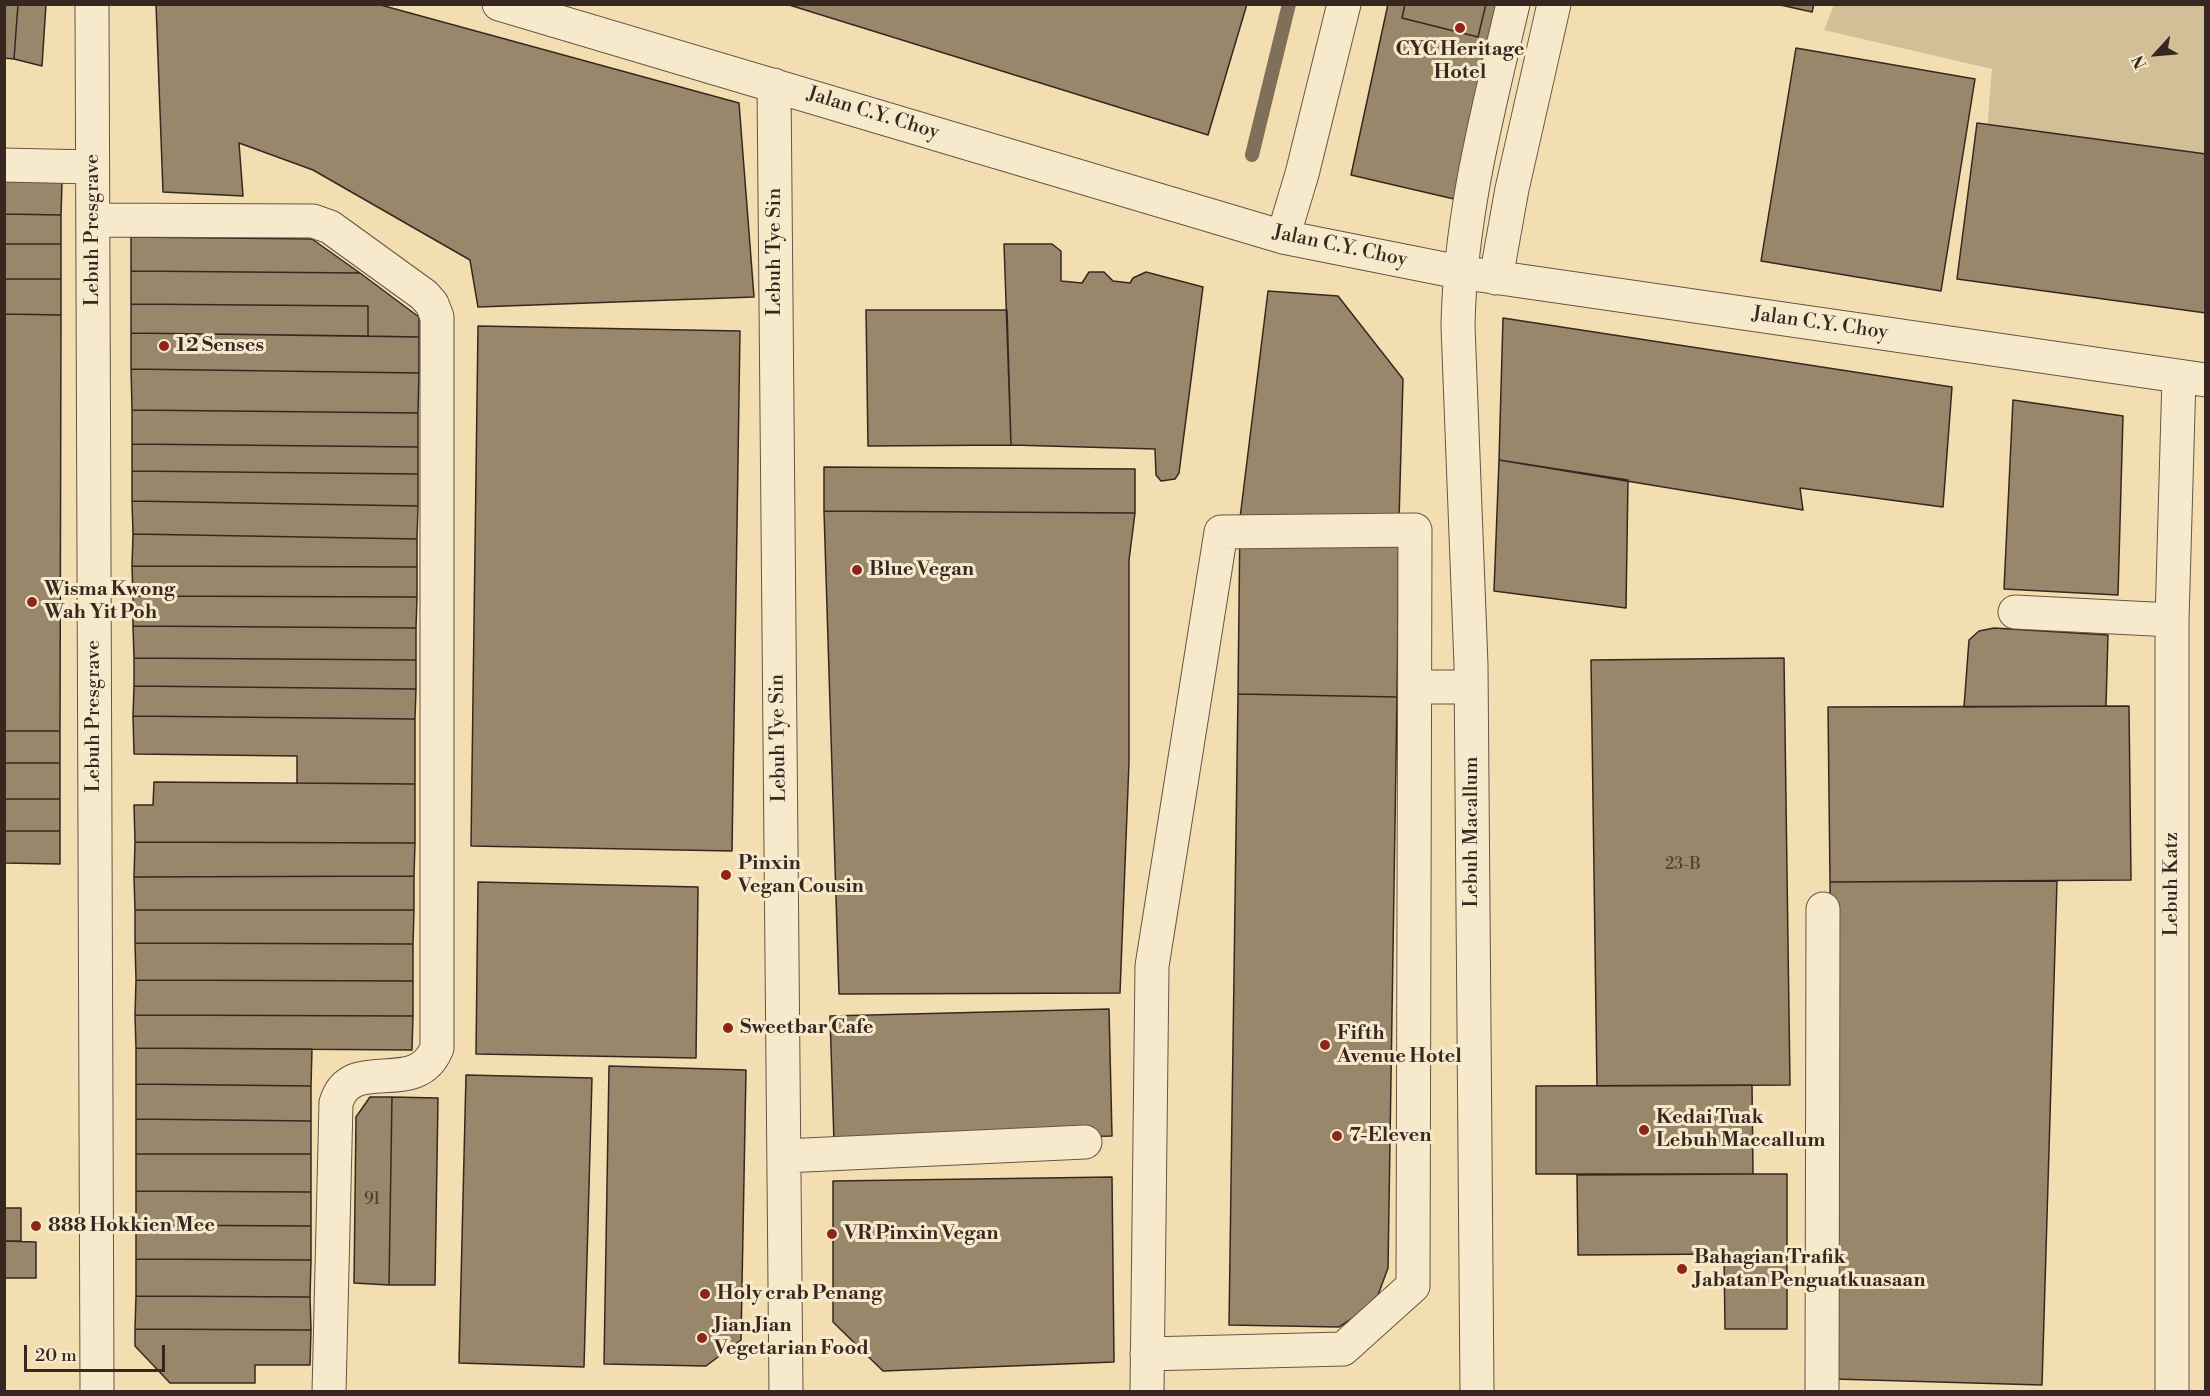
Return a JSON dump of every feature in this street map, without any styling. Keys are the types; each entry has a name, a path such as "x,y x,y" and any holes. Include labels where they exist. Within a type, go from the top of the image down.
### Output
{"street":[{"name":"Lebuh Presgrave","path":"92,4 96,1392"},
{"name":"Jalan C.Y. Choy","path":"499,4 1283,237 1496,278 2192,378"},
{"path":"1283,237 1302,174 1344,4"},
{"name":"Lebuh Macallum","path":"1477,1392 1471,676 1458,326 1459,272 1471,185 1513,4"},
{"path":"1496,278 1512,189 1554,4"},
{"name":"Lebuh Tye Sin","path":"774,85 786,1392"},
{"path":"4,165 92,167"},
{"path":"93,220 313,221 330,227 424,295 432,304 437,317 436,1048 432,1060 424,1068 413,1073 347,1082 339,1092 336,1103 329,1392"},
{"name":"Lebuh Katz","path":"2172,1392 2172,620 2192,378"},
{"path":"1147,1354 1343,1349 1413,1286 1416,676 1414,530 1221,532 1152,966 1147,1354 1147,1392"},
{"path":"2015,612 2172,620"},
{"path":"1416,676 1471,676"},
{"path":"1822,1392 1823,909"},
{"path":"784,1156 1085,1142"}],"shaded area":[{"path":"1834,5 2205,5 2205,188 1976,268 1992,69 1824,30"}],"building":[{"path":"4,4 18,4 14,59 4,58"},
{"path":"18,4 46,4 42,66 14,59"},
{"path":"156,4 377,4 739,103 754,297 478,307 470,260 313,170 239,143 243,196 163,192"},
{"path":"786,4 1247,4 1208,135"},
{"path":"1388,4 1405,4 1402,18 1478,37 1486,4 1497,4 1454,199 1351,175"},
{"name":"CYC Heritage Hotel","path":"1405,4 1486,4 1478,37 1402,18"},
{"path":"1776,4 1814,4 1812,12"},
{"path":"1796,48 1975,79 1941,291 1761,261"},
{"path":"1977,123 2206,154 2206,313 1957,279"},
{"path":"4,181 62,182 61,215 4,214"},
{"path":"4,214 61,215 61,244 4,244"},
{"path":"131,237 312,239 360,273 131,271"},
{"path":"4,244 61,244 61,279 4,279"},
{"path":"1004,244 1052,244 1061,251 1061,281 1082,283 1089,272 1104,272 1113,281 1130,283 1133,278 1146,272 1203,287 1179,473 1175,479 1161,481 1156,475 1155,449 1011,445"},
{"path":"131,271 360,273 419,317 419,337 368,336 368,306 131,304"},
{"path":"4,279 61,279 61,315 4,314"},
{"path":"1268,291 1338,296 1403,379 1399,520 1240,518"},
{"path":"131,304 368,306 368,336 131,333"},
{"path":"866,310 1007,310 1011,445 868,446"},
{"name":"Wisma Kwong Wah Yit Poh","path":"4,314 61,315 60,731 4,731"},
{"path":"1503,318 1952,387 1943,507 1800,488 1803,510 1499,460"},
{"path":"478,326 740,331 732,851 471,846"},
{"path":"131,333 419,337 419,373 131,369"},
{"path":"131,369 419,373 418,413 132,410"},
{"path":"2013,400 2123,416 2118,595 2004,589"},
{"path":"132,410 418,413 418,447 132,444"},
{"path":"132,444 418,447 418,474 132,471"},
{"path":"1499,460 1628,480 1626,608 1494,591"},
{"path":"824,467 1135,469 1135,513 824,511"},
{"path":"132,471 418,474 418,506 132,501"},
{"path":"132,501 418,506 417,539 133,534"},
{"path":"824,511 1135,513 1129,560 1129,762 1120,993 839,994"},
{"path":"1240,518 1399,520 1397,697 1238,694"},
{"path":"133,534 417,539 417,567 132,566"},
{"path":"132,566 417,567 417,597 133,596"},
{"path":"133,596 417,597 416,628 133,626"},
{"path":"133,626 416,628 416,660 134,658"},
{"path":"1994,628 2108,635 2106,706 1964,707 1969,640 1979,631"},
{"path":"134,658 416,660 416,689 134,686"},
{"path":"1784,658 1790,1085 1597,1086 1591,660"},
{"path":"134,686 416,689 415,719 133,716"},
{"path":"1238,694 1397,697 1388,1268 1378,1295 1359,1314 1339,1327 1229,1325"},
{"path":"2129,706 2131,880 1830,882 1828,707"},
{"path":"133,716 415,719 415,784 297,783 297,756 134,754"},
{"path":"4,731 60,731 60,763 4,763"},
{"path":"4,763 60,763 60,799 4,799"},
{"path":"154,782 415,784 415,843 135,842 134,805 153,805"},
{"path":"4,799 60,799 60,831 4,831"},
{"path":"4,831 60,831 60,864 4,863"},
{"path":"135,842 415,843 414,876 134,877"},
{"path":"414,876 414,910 135,910 134,877"},
{"path":"2057,881 2042,1385 1834,1379 1830,882"},
{"path":"478,882 698,887 696,1058 476,1054"},
{"path":"135,910 414,910 413,944 135,943"},
{"path":"135,943 413,944 413,981 136,980"},
{"path":"136,980 413,981 413,1016 135,1015"},
{"path":"1109,1009 1112,1136 834,1142 830,1016"},
{"path":"135,1015 413,1016 412,1050 136,1048"},
{"path":"136,1048 312,1049 311,1086 136,1084"},
{"path":"609,1066 746,1070 741,1340 706,1366 604,1364"},
{"path":"466,1075 592,1078 584,1367 459,1363"},
{"path":"136,1084 311,1086 311,1121 136,1119"},
{"name":"Kedai Tuak Lebuh Maccallum","path":"1752,1085 1753,1174 1536,1174 1536,1086"},
{"path":"370,1097 392,1097 389,1285 354,1283 356,1117"},
{"path":"392,1097 438,1098 435,1285 389,1285"},
{"path":"136,1119 311,1121 311,1154 136,1154"},
{"path":"136,1154 311,1154 311,1192 136,1191"},
{"path":"1787,1174 1787,1329 1725,1329 1724,1254 1578,1255 1577,1175"},
{"path":"1112,1177 1114,1362 883,1371 833,1322 833,1181"},
{"path":"136,1191 311,1192 311,1226 136,1225"},
{"path":"4,1208 21,1208 21,1241 4,1241"},
{"path":"136,1225 311,1226 311,1260 136,1259"},
{"path":"4,1241 36,1242 36,1278 4,1278"},
{"path":"136,1259 311,1260 310,1297 136,1296"},
{"path":"136,1296 310,1297 311,1330 135,1329"},
{"path":"135,1329 311,1330 310,1365 255,1365 255,1383 170,1383 135,1346"}],"waterway":[{"path":"1252,155 1289,4"}],"place":[{"name":"CYC Heritage Hotel","path":"1460,28"},
{"name":"12 Senses","path":"164,346"},
{"name":"Blue Vegan","path":"857,570"},
{"name":"Wisma Kwong Wah Yit Poh","path":"32,602"},
{"name":"Pinxin Vegan Cousin","path":"726,875"},
{"name":"Sweetbar Cafe","path":"728,1028"},
{"name":"Fifth Avenue Hotel","path":"1325,1045"},
{"name":"Kedai Tuak Lebuh Maccallum","path":"1644,1130"},
{"name":"7-Eleven","path":"1337,1136"},
{"name":"888 Hokkien Mee","path":"36,1226"},
{"name":"VR Pinxin Vegan","path":"832,1234"},
{"name":"Bahagian Trafik Jabatan Penguatkuasaan","path":"1682,1269"},
{"name":"Holy crab Penang","path":"705,1294"},
{"name":"Jian Jian Vegetarian Food","path":"702,1338"}]}
